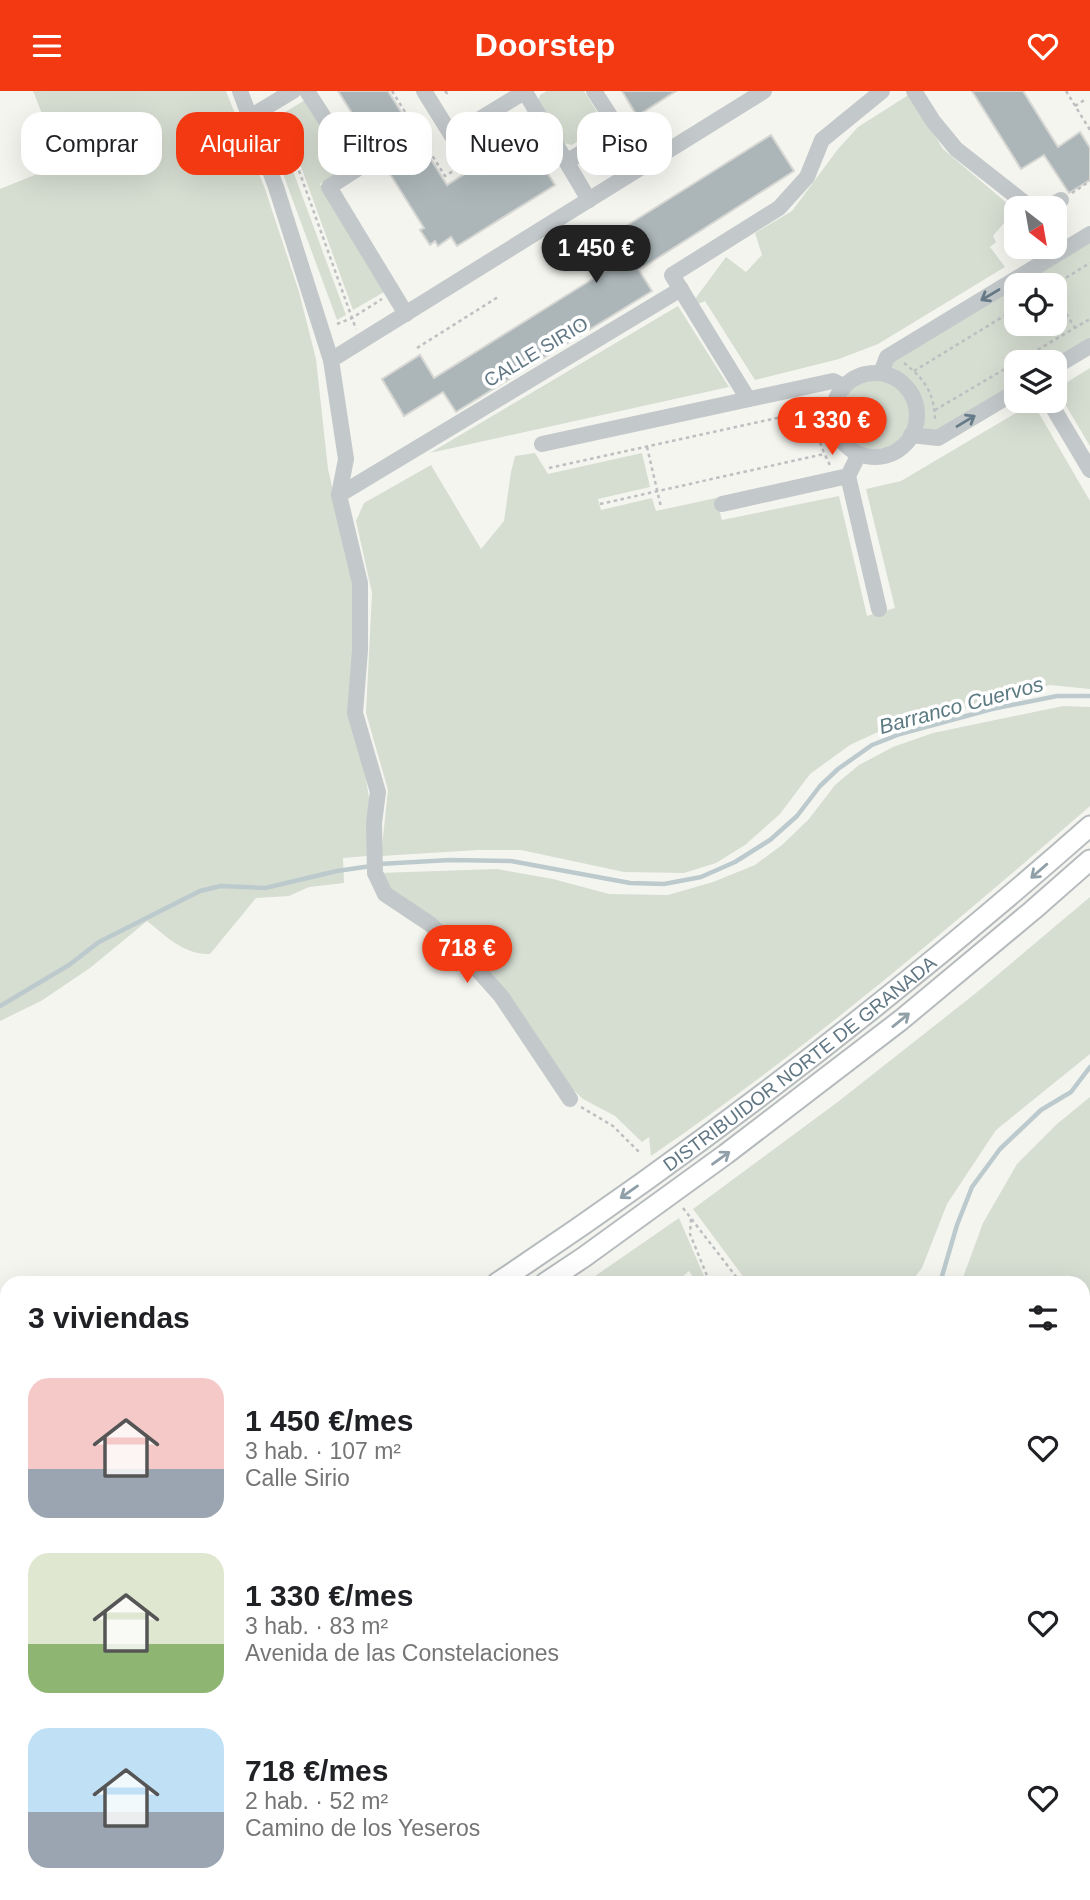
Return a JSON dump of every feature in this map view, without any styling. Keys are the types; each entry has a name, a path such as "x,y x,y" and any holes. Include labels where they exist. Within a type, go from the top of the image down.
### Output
{"main road":[{"name":"DISTRIBUIDOR NORTE DE GRANADA","path":"507,1276 704,1139 878,1005 1090,826"},
{"name":"DISTRIBUIDOR NORTE DE GRANADA","path":"556,1276 726,1154 901,1020 1090,860"}],"street":[{"path":"240,91 248,112"},
{"path":"258,112 293,91"},
{"path":"307,91 356,169 329,187 406,314"},
{"path":"424,91 452,136 526,91 589,200"},
{"path":"594,91 607,112"},
{"path":"672,149 764,91"},
{"path":"748,399 672,275 779,208 807,177 822,140 881,91"},
{"path":"914,91 933,121 956,149 1016,196"},
{"path":"568,161 577,155"},
{"path":"272,175 331,360 346,459 339,495 360,583 360,650 355,713 378,792 374,823 374,865 385,894 429,924 467,958 501,996 569,1099"},
{"path":"331,360 630,175"},
{"path":"881,373 887,358 1090,234"},
{"name":"CALLE SIRIO","path":"339,495 681,289"},
{"path":"1067,360 1090,346"},
{"path":"867,373 881,373 893,377 912,395 916,422 911,435 894,451 883,456 859,454 839,437 833,411 836,398 854,378 867,373"},
{"path":"542,444 832,381 844,386"},
{"path":"911,435 938,438 1004,399"},
{"path":"1056,413 1090,470"},
{"path":"859,454 848,476 879,609"},
{"path":"722,504 848,476"}],"path":[{"path":"1066,91 1090,130"},
{"path":"1075,106 1086,99"},
{"path":"300,175 357,332"},
{"path":"1067,196 1090,181"},
{"path":"1067,277 1090,264"},
{"path":"337,324 352,318 387,295"},
{"path":"416,348 498,297"},
{"path":"1067,315 1075,328"},
{"path":"914,370 1004,316"},
{"path":"935,410 1090,319"},
{"path":"899,359 914,370 929,387 935,410 935,432"},
{"path":"815,394 813,410 824,454 832,468"},
{"path":"549,468 813,410"},
{"path":"729,421 731,428"},
{"path":"647,447 661,507"},
{"path":"580,454 582,461"},
{"path":"600,504 824,454"},
{"path":"569,1099 613,1126 641,1154"},
{"path":"683,1208 736,1276"},
{"path":"691,1219 690,1234 707,1276"}],"shaded area":[{"path":"33,91 226,91 234,112 176,112 176,175 259,175 299,292 316,359 328,469 357,594 356,726 370,802 367,856 343,858 344,883 309,887 289,896 256,898 210,954 184,948 147,921 90,968 41,1001 0,1021 0,189 35,175 162,175 162,112 41,112"},
{"path":"547,91 584,91 597,112 577,112 577,142 572,145 564,143 563,112 545,112 538,101 540,95"},
{"path":"910,94 943,149 1004,201 1004,223 993,236 996,242 990,247 1005,267 878,344 839,359 755,380 705,301 698,304 695,299 726,257 746,272 762,255 755,233 792,211 838,149 858,127"},
{"path":"305,100 318,121 318,175 334,175 320,184 384,292 353,310 304,175 304,112 285,112"},
{"path":"283,175 295,175 346,315 337,320"},
{"path":"1090,241 1090,341 1067,355 1067,350 1004,350 1004,394 938,434 924,431 923,409 918,393 907,380 889,367 894,358 1004,292 1004,336 1067,336 1067,273 1036,273 1060,259 1068,259 1068,254"},
{"path":"678,306 729,387 430,453"},
{"path":"1090,368 1090,446 1067,407 1067,382"},
{"path":"882,379 895,385 904,394 908,400 908,428 900,439 889,447 868,449 850,439 842,428 840,407 850,389 861,381"},
{"path":"1016,413 1039,413 1090,501 1090,689 1050,685 929,718 897,723 850,745 810,774 780,814 745,845 716,863 684,873 624,872 521,850 381,856 388,790 366,713 372,593 356,521 364,503 431,465 481,549 504,521 515,456 535,453 548,474 642,453 650,487 598,499 601,510 652,498 656,511 716,498 722,520 839,496 867,616 895,608 866,489 901,481"},
{"path":"1063,706 1090,707 1090,806 984,898 820,1031 651,1156 649,1137 642,1142 615,1116 583,1099 562,1079 502,989 472,950 437,920 398,898 379,873 497,869 553,879 609,894 668,895 713,882 755,865 782,845 809,819 835,785 859,765 893,747 933,733"},
{"path":"1090,897 1090,1054 996,1130 947,1204 922,1268 916,1276 743,1276 693,1209 839,1101 976,993"},
{"path":"1090,1097 1090,1276 964,1276 983,1223 1017,1164 1057,1124"},
{"path":"679,1218 704,1276 692,1276 689,1271 683,1276 595,1276"}],"building":[{"path":"338,91 388,91 401,112 351,112"},
{"path":"622,91 676,91 643,112 635,112"},
{"path":"972,91 1023,91 1058,147 1080,132 1090,148 1090,180 1069,193 1044,155 1021,169"},
{"path":"771,135 794,171 639,270 652,291 456,412 443,392 404,416 382,379 420,355 434,378 591,280 629,256 615,233"},
{"path":"432,161 447,185 463,175 549,175 555,185 457,246 451,237 438,246 435,241 430,245 420,230 424,228 391,175 432,175"}],"waterway":[{"name":"Barranco Cuervos","path":"379,864 450,860 511,861 630,883 664,884 701,877 735,862 770,840 797,816 820,786 838,769 872,745 900,734 992,709 1057,696 1090,696"},
{"name":"Barranco Cuervos","path":"0,1006 69,965 99,942 200,891 221,886 265,888 371,866"},
{"path":"942,1276 972,1187 1000,1149 1041,1110 1071,1092 1090,1067"}]}
